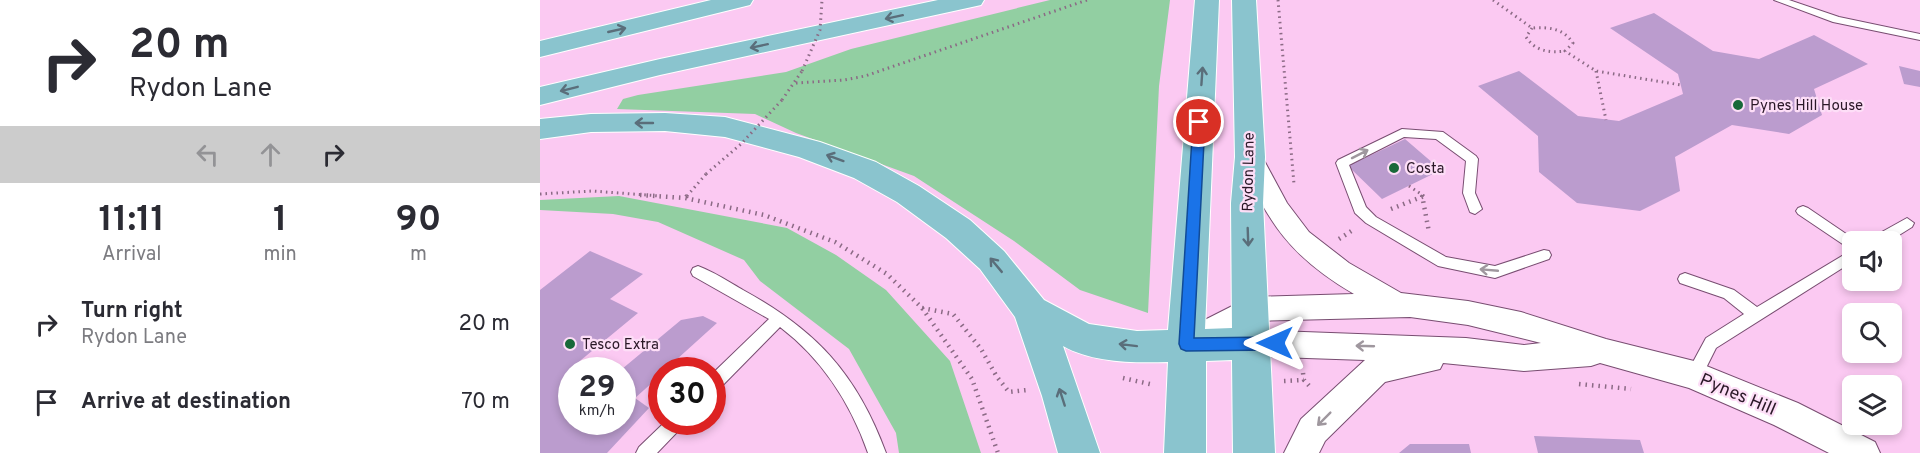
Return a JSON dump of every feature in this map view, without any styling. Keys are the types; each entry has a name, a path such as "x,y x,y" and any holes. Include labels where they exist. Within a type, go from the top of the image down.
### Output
{"main road":[{"path":"540,49 741,0"},
{"path":"540,75 874,0"},
{"path":"540,96 660,67 972,0"},
{"path":"1185,453 1188,385 1186,344 1207,0"},
{"name":"Rydon Lane","path":"1244,0 1250,157 1247,203 1254,453"},
{"path":"540,129 591,123 664,122 725,127 809,149 856,166 908,194 958,229 992,260 1031,311 1062,396 1079,453"},
{"path":"1031,311 1083,339 1137,347 1186,344 1251,326"}],"street":[{"name":"Pynes Hill","path":"1250,157 1275,206 1290,228 1316,253 1347,277 1398,305"},
{"name":"Pynes Hill","path":"1251,326 1398,305 1468,313 1521,324 1606,352 1694,375 1786,414 1863,453"},
{"name":"Pynes Hill","path":"1251,326 1524,358 1606,352"},
{"name":"Pynes Hill","path":"1301,453 1313,430 1376,370 1466,351"}],"lane":[{"path":"1779,0 1837,20 1920,37"},
{"path":"1475,209 1469,193 1472,159 1439,135 1402,133 1342,163 1360,210 1371,220 1443,262 1495,272 1544,255"},
{"path":"1803,212 1842,237"},
{"path":"1894,231 1907,223"},
{"path":"1694,375 1711,343 1842,261"},
{"path":"698,272 780,318 807,341 847,389 871,432 878,453"},
{"path":"1685,279 1729,294 1755,315"},
{"path":"726,371 780,318"},
{"path":"645,453 663,435"}],"path":[{"path":"685,198 706,174 741,144 796,83 820,30 822,0"},
{"path":"796,83 844,80 865,76 1087,0"},
{"path":"1278,0 1279,30"},
{"path":"1493,0 1532,28 1552,28 1568,34 1573,43 1565,51"},
{"path":"1532,28 1526,37 1532,46 1545,51 1565,51 1596,71 1681,85"},
{"path":"1596,71 1606,120"},
{"path":"540,194 592,192 685,198 764,215 825,238 887,274 922,308 972,379 998,453"},
{"path":"1382,213 1424,196"}],"green space":[{"path":"1050,0 1170,0 1159,86 1148,313 1080,290 1014,241 914,176 796,133 755,114 617,109 623,99 638,95 786,72 851,49"},
{"path":"619,196 787,228 836,255 886,290 950,361 981,453 899,453 896,433 849,349 760,281 744,260 658,222 613,214 540,210 540,200"}],"building":[{"name":"Pynes Hill House","path":"1654,13 1713,51 1759,59 1814,35 1868,64 1814,89 1822,115 1789,134 1732,125 1675,157 1680,191 1640,211 1577,203 1539,172 1538,136 1478,86 1519,71 1578,116 1619,121 1683,94 1678,74 1610,28"},
{"path":"1899,66 1920,71 1920,87 1904,84"},
{"name":"Costa","path":"1405,139 1441,170 1382,199 1348,166"},
{"name":"Tesco Extra","path":"590,251 643,274 610,299 638,313 585,357 558,357 558,435 624,435 607,453 540,453 540,290"},
{"name":"Tesco Extra","path":"703,316 717,323 679,357 648,357 648,386 636,397 636,357 681,320"},
{"name":"Tesco Extra","path":"636,399 648,409 636,422"},
{"path":"1534,436 1640,440 1644,453 1538,453"},
{"path":"1410,444 1469,444 1471,453 1399,453"}],"place":[{"name":"Pynes Hill House","path":"1738,105"},
{"name":"Costa","path":"1394,168"},
{"name":"Tesco Extra","path":"570,344"}],"route":[{"path":"1199,122 1186,344 1275,343"}]}
